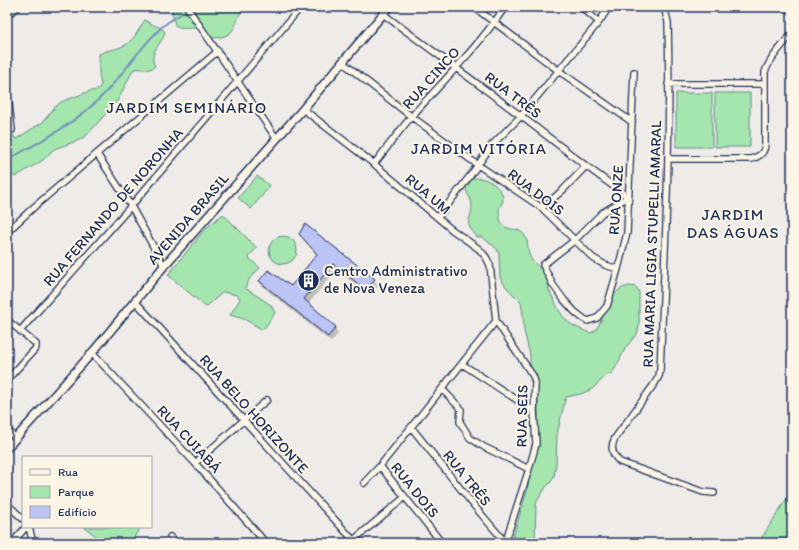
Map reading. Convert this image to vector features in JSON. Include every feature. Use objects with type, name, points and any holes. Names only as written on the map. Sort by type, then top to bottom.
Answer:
[{"type":"street","points":[[7,14],[18,7]]},
{"type":"street","points":[[187,7],[276,138]]},
{"type":"street","name":"RUA FERNANDO DE NORONHA","points":[[20,332],[131,206],[237,80],[301,7]]},
{"type":"street","name":"AVENIDA BRASIL","points":[[7,448],[92,353],[164,266],[303,109],[389,7]]},
{"type":"street","points":[[474,7],[559,71],[632,122]]},
{"type":"street","name":"RUA CINCO","points":[[374,164],[412,117],[457,68],[494,23],[505,7]]},
{"type":"street","points":[[581,7],[599,22]]},
{"type":"street","points":[[438,217],[492,145],[521,116],[599,22],[609,7]]},
{"type":"street","name":"RUA MARIA LIGIA STUPELLI AMARAL","points":[[664,7],[668,22],[668,159],[666,252],[659,376],[615,438],[612,449],[616,458],[620,462],[703,492],[714,493]]},
{"type":"street","name":"RUA TRÊS","points":[[383,14],[628,197]]},
{"type":"street","points":[[668,159],[751,159],[760,155],[765,148],[764,72],[774,56],[792,34]]},
{"type":"street","points":[[7,232],[34,207],[218,52]]},
{"type":"street","name":"RUA DOIS","points":[[342,62],[412,117],[542,208],[593,258],[605,265],[618,269]]},
{"type":"street","name":"RUA ONZE","points":[[575,240],[542,265],[553,285],[575,312],[584,319],[593,320],[597,318],[607,306],[627,233],[634,72]]},
{"type":"street","points":[[668,84],[764,84]]},
{"type":"street","points":[[7,88],[12,130]]},
{"type":"street","name":"RUA UM","points":[[303,109],[479,249],[486,257],[490,265],[496,322]]},
{"type":"street","points":[[98,154],[131,206],[164,266]]},
{"type":"street","points":[[542,208],[563,190],[586,166]]},
{"type":"street","points":[[575,240],[602,213],[628,197]]},
{"type":"street","name":"RUA BELO HORIZONTE","points":[[135,301],[353,542]]},
{"type":"street","points":[[7,320],[36,344],[35,350],[8,377]]},
{"type":"street","name":"RUA DOIS","points":[[442,543],[380,466],[496,322]]},
{"type":"street","name":"RUA SEIS","points":[[496,322],[533,376],[535,382],[534,411],[536,444],[505,543]]},
{"type":"street","name":"RUA CUIABÁ","points":[[92,353],[266,543]]},
{"type":"street","points":[[462,364],[534,411]]},
{"type":"street","points":[[442,389],[461,409],[460,422],[470,438],[484,447],[529,468]]},
{"type":"street","points":[[195,464],[267,400]]},
{"type":"street","name":"RUA TRÊS","points":[[411,427],[505,543]]},
{"type":"street","points":[[7,430],[16,438]]},
{"type":"street","points":[[364,483],[380,466]]},
{"type":"street","points":[[353,542],[405,496]]},
{"type":"street","points":[[7,504],[22,518]]},
{"type":"street","points":[[12,543],[26,528]]},
{"type":"street","points":[[27,528],[33,543]]},
{"type":"street","points":[[170,537],[176,543]]},
{"type":"green space","points":[[171,7],[247,7],[242,10],[233,30],[222,37],[212,38],[206,32],[195,27],[181,28],[175,25]]},
{"type":"green space","points":[[145,20],[161,28],[165,32],[154,52],[153,61],[155,66],[150,69],[133,70],[118,100],[86,136],[77,141],[54,149],[43,160],[15,177],[7,171],[7,117],[11,133],[16,139],[43,122],[53,109],[61,102],[90,91],[98,90],[101,85],[99,74],[99,54],[129,43]]},
{"type":"green space","points":[[676,93],[712,93],[712,147],[676,147]]},
{"type":"green space","points":[[715,93],[750,93],[750,147],[715,147]]},
{"type":"green space","points":[[257,176],[270,186],[251,209],[238,198]]},
{"type":"green space","points":[[471,178],[489,181],[500,190],[503,199],[499,208],[502,223],[505,227],[522,232],[525,236],[530,257],[546,276],[549,290],[558,309],[568,322],[577,328],[590,333],[595,331],[615,294],[628,286],[636,287],[639,292],[639,327],[637,334],[626,347],[612,373],[606,376],[592,389],[581,394],[566,397],[557,434],[554,476],[536,503],[535,543],[511,543],[527,491],[531,450],[538,418],[538,401],[524,331],[521,302],[507,288],[500,278],[499,254],[497,249],[482,237],[477,237],[470,227],[469,221],[472,205],[466,187]]},
{"type":"green space","points":[[223,214],[257,248],[248,257],[260,268],[250,278],[245,288],[271,305],[275,313],[263,330],[244,319],[230,315],[240,299],[237,295],[223,292],[206,307],[168,275],[205,229]]},
{"type":"green space","points":[[283,236],[293,240],[297,250],[293,260],[283,264],[273,260],[269,250],[273,240]]},
{"type":"green space","points":[[792,490],[792,543],[755,543],[761,539]]},
{"type":"green space","points":[[85,528],[140,528],[130,543],[105,543]]},
{"type":"building","name":"Centro Administrativo de Nova Veneza","points":[[305,224],[375,279],[366,290],[333,264],[304,299],[336,327],[328,337],[259,281],[268,270],[291,286],[317,254],[299,234]]},
{"type":"waterway","points":[[7,160],[46,138],[83,113],[105,93],[153,35],[181,14]]},
{"type":"place","name":"Centro Administrativo de Nova Veneza","points":[[308,280]]},
{"type":"district","name":"JARDIM SEMINÁRIO","points":[[187,107]]},
{"type":"district","name":"JARDIM VITÓRIA","points":[[479,148]]},
{"type":"district","name":"JARDIM DAS ÁGUAS","points":[[733,223]]}]
